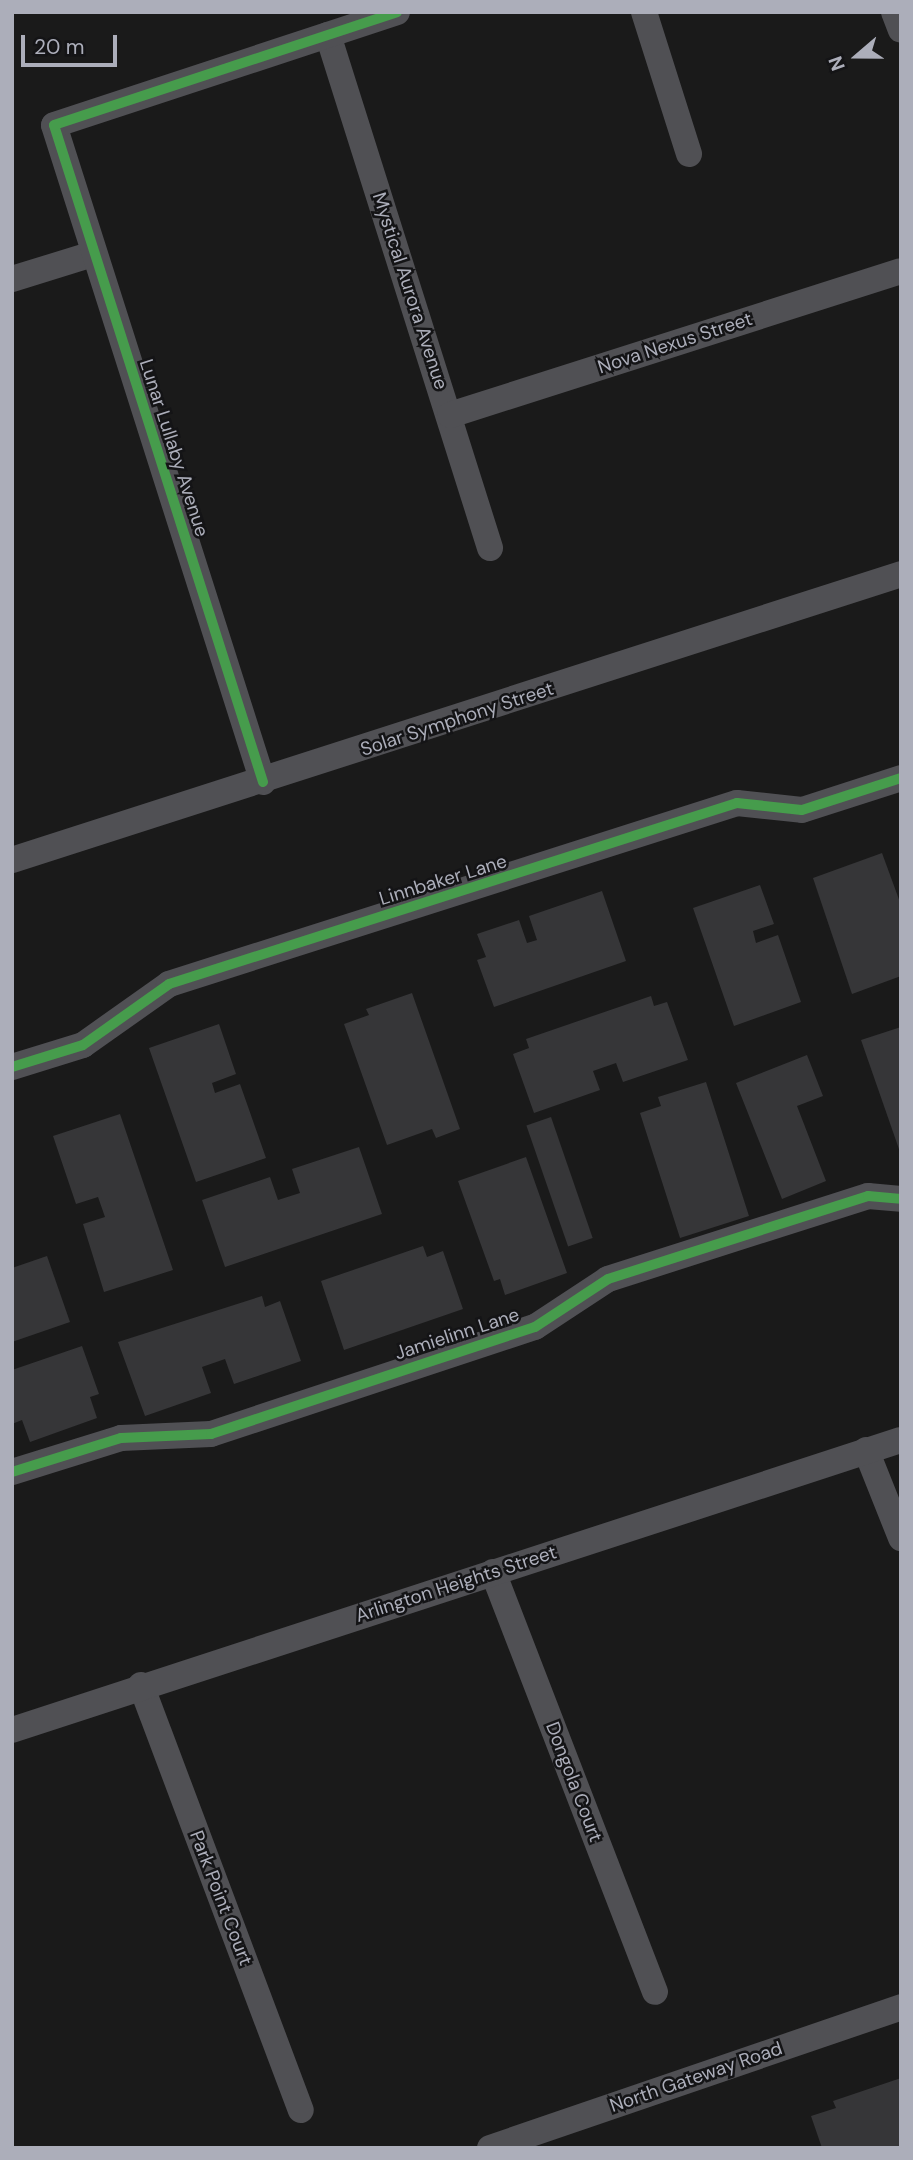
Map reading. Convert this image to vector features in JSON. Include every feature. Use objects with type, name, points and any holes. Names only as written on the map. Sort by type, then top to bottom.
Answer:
[{"type":"street","points":[[327,35],[397,12]]},
{"type":"street","points":[[644,12],[689,154]]},
{"type":"street","points":[[894,12],[901,30]]},
{"type":"street","name":"Lunar Lullaby Avenue","points":[[263,782],[54,125],[327,35]]},
{"type":"street","name":"Mystical Aurora Avenue","points":[[327,35],[491,548]]},
{"type":"street","points":[[12,278],[93,254]]},
{"type":"street","name":"Nova Nexus Street","points":[[450,415],[901,271]]},
{"type":"street","name":"Solar Symphony Street","points":[[12,860],[263,782],[901,573]]},
{"type":"street","name":"Linnbaker Lane","points":[[12,1067],[83,1045],[169,984],[737,803],[802,810],[901,778]]},
{"type":"street","name":"Jamielinn Lane","points":[[12,1472],[121,1438],[211,1434],[535,1327],[608,1279],[868,1196],[901,1199]]},
{"type":"street","name":"Arlington Heights Street","points":[[12,1730],[141,1685],[901,1440]]},
{"type":"street","points":[[866,1450],[901,1538]]},
{"type":"street","name":"Dongola Court","points":[[493,1572],[655,1992]]},
{"type":"street","name":"Park Point Court","points":[[141,1685],[301,2110]]},
{"type":"street","name":"North Gateway Road","points":[[490,2148],[901,2007]]},
{"type":"building","points":[[882,853],[901,905],[901,976],[852,994],[813,878]]},
{"type":"building","points":[[760,885],[774,924],[753,931],[756,943],[778,935],[801,1002],[734,1026],[693,908]]},
{"type":"building","points":[[602,891],[626,961],[494,1007],[477,960],[486,957],[477,934],[519,920],[527,943],[537,940],[529,916]]},
{"type":"building","points":[[412,993],[460,1129],[436,1138],[432,1129],[387,1145],[344,1024],[369,1015],[366,1009]]},
{"type":"building","points":[[651,996],[654,1006],[667,1002],[688,1060],[623,1082],[616,1063],[593,1071],[600,1090],[534,1113],[513,1054],[529,1048],[526,1039]]},
{"type":"building","points":[[219,1024],[236,1074],[212,1083],[215,1093],[240,1084],[266,1158],[196,1182],[149,1048]]},
{"type":"building","points":[[901,1027],[901,1152],[900,1152],[861,1040]]},
{"type":"building","points":[[807,1055],[823,1096],[797,1106],[826,1181],[782,1199],[736,1083]]},
{"type":"building","points":[[706,1082],[749,1216],[680,1238],[640,1113],[661,1106],[658,1097]]},
{"type":"building","points":[[120,1114],[173,1270],[104,1292],[83,1224],[105,1217],[98,1197],[76,1204],[53,1136]]},
{"type":"building","points":[[551,1117],[593,1238],[568,1246],[526,1125]]},
{"type":"building","points":[[359,1147],[382,1214],[225,1267],[202,1200],[270,1177],[278,1200],[300,1193],[292,1169]]},
{"type":"building","points":[[526,1157],[567,1273],[505,1295],[500,1279],[494,1281],[458,1181]]},
{"type":"building","points":[[423,1246],[427,1257],[443,1251],[463,1309],[344,1350],[321,1281]]},
{"type":"building","points":[[47,1256],[70,1322],[12,1342],[12,1268]]},
{"type":"building","points":[[262,1296],[265,1307],[280,1301],[301,1361],[234,1384],[225,1359],[202,1367],[211,1393],[145,1416],[118,1342]]},
{"type":"building","points":[[82,1346],[99,1394],[90,1397],[97,1418],[30,1442],[22,1420],[12,1424],[12,1370]]},
{"type":"building","points":[[901,2078],[901,2148],[822,2148],[811,2116],[836,2108],[833,2101]]},
{"type":"cycle path","points":[[263,782],[54,125],[397,12]]},
{"type":"cycle path","points":[[12,1067],[83,1045],[169,984],[737,803],[802,810],[901,778]]},
{"type":"cycle path","points":[[12,1472],[121,1438],[211,1434],[535,1327],[608,1279],[868,1196],[901,1199]]}]
